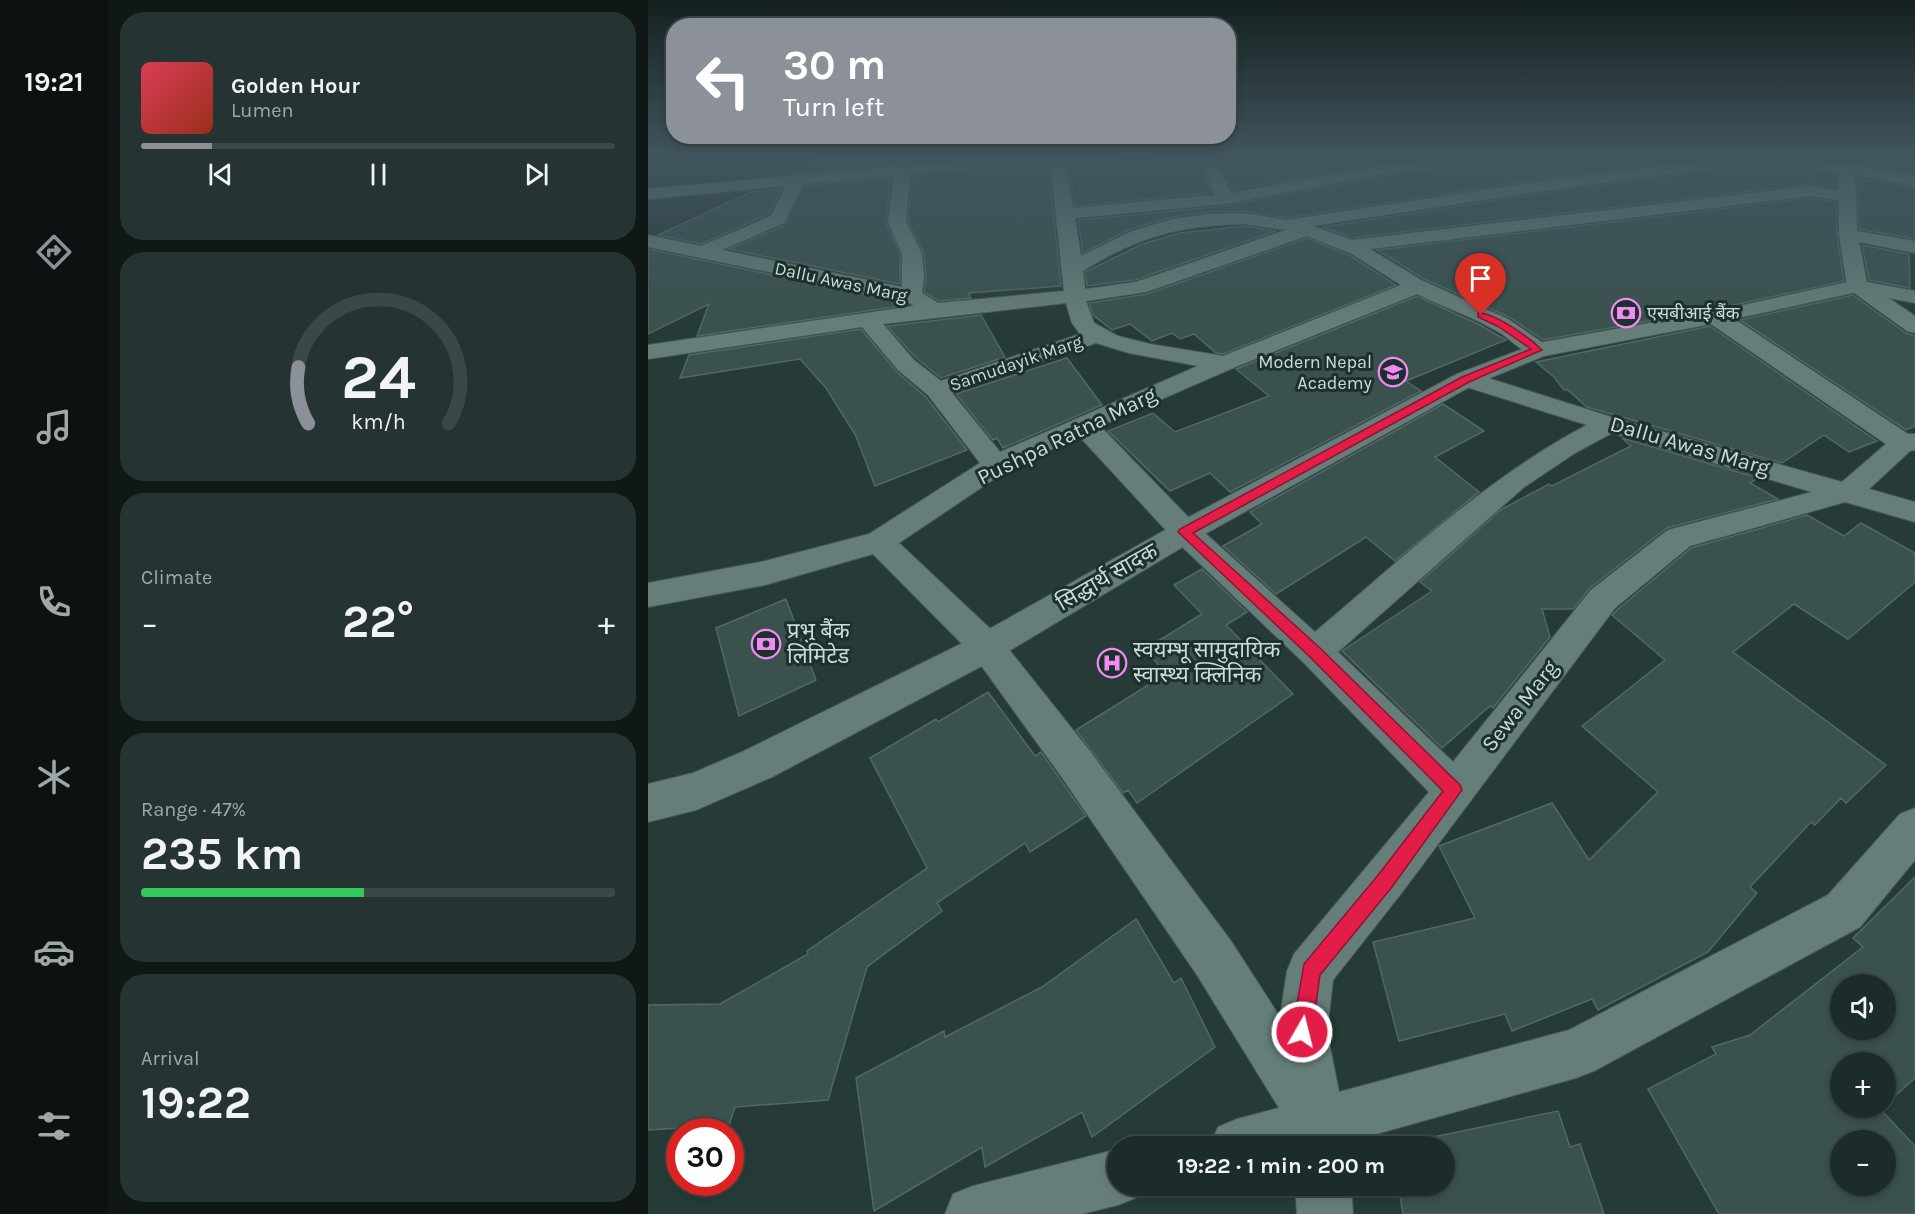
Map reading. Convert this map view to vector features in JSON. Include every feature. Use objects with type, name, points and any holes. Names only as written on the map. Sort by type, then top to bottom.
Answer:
[{"type":"street","points":[[703,252],[778,219],[782,211]]},
{"type":"street","points":[[898,211],[897,222],[912,254],[914,277],[911,295]]},
{"type":"street","points":[[1065,211],[1075,296]]},
{"type":"street","points":[[1065,214],[1101,211]]},
{"type":"street","points":[[1298,227],[1395,211]]},
{"type":"street","points":[[1350,246],[1647,211]]},
{"type":"street","points":[[1847,211],[1848,234],[1857,286],[1915,326]]},
{"type":"street","points":[[1073,269],[1099,250],[1180,223],[1212,218],[1241,218],[1298,227],[1350,246],[1418,286],[1502,325],[1538,350]]},
{"type":"street","name":"Dallu Awas Marg","points":[[648,241],[911,295],[934,310],[1139,288],[1298,227]]},
{"type":"street","points":[[1848,234],[1915,247]]},
{"type":"street","name":"Pushpa Ratna Marg","points":[[648,595],[765,573],[879,542],[996,465],[1083,424],[1225,363],[1418,286]]},
{"type":"street","name":"सिद्धार्थ सादक","points":[[648,803],[696,791],[758,764],[987,647],[1185,532],[1466,380],[1538,350],[1716,317],[1857,286],[1915,297]]},
{"type":"street","name":"Samudayik Marg","points":[[1075,296],[1080,318],[1096,336],[1114,343],[1225,363]]},
{"type":"street","points":[[648,352],[934,310]]},
{"type":"street","points":[[1716,317],[1807,380],[1909,443]]},
{"type":"street","name":"Samudayik Marg","points":[[867,320],[906,365],[937,390],[996,465]]},
{"type":"street","name":"Samudayik Marg","points":[[937,390],[1096,336]]},
{"type":"street","name":"Dallu Awas Marg","points":[[1466,380],[1609,424],[1915,512]]},
{"type":"street","points":[[1083,424],[1185,532],[1315,652],[1454,790]]},
{"type":"street","points":[[1315,652],[1513,482],[1566,447],[1609,424]]},
{"type":"street","name":"Sewa Marg","points":[[1320,1135],[1302,1032],[1311,971],[1385,880],[1603,599],[1679,538],[1849,492],[1909,443]]},
{"type":"street","points":[[879,542],[987,647],[1075,764],[1214,958],[1320,1135],[1420,1094],[1576,1053],[1844,911],[1915,828]]},
{"type":"street","points":[[972,1214],[1107,1180]]},
{"type":"street","points":[[1324,1196],[1326,1214]]},
{"type":"building","points":[[711,211],[771,211],[769,214],[701,244],[658,235]]},
{"type":"building","points":[[792,211],[887,211],[886,222],[900,254],[900,284],[729,249],[785,225]]},
{"type":"building","points":[[909,211],[1053,211],[1061,286],[968,293],[971,298],[939,301],[924,292],[926,277],[924,254],[908,222]]},
{"type":"building","points":[[1176,211],[1335,211],[1287,218],[1244,211],[1208,212],[1173,217],[1131,229],[1083,253],[1078,220]]},
{"type":"building","points":[[1428,211],[1585,211],[1352,238],[1322,227]]},
{"type":"building","points":[[1706,211],[1837,211],[1837,235],[1844,281],[1716,309],[1543,340],[1509,317],[1424,279],[1377,250]]},
{"type":"building","points":[[1858,211],[1915,211],[1915,239],[1859,229]]},
{"type":"building","points":[[1244,226],[1276,231],[1135,280],[1087,286],[1085,272],[1142,244],[1180,233]]},
{"type":"building","points":[[1307,238],[1351,256],[1396,285],[1223,354],[1216,353],[1194,334],[1180,339],[1172,333],[1152,341],[1130,324],[1112,330],[1093,315],[1089,303],[1147,294]]},
{"type":"building","points":[[1862,245],[1909,254],[1910,288],[1869,280]]},
{"type":"building","points":[[648,249],[903,302],[907,305],[697,336],[709,304],[648,334]]},
{"type":"building","points":[[1853,295],[1906,333],[1915,336],[1915,426],[1906,430],[1740,320]]},
{"type":"building","points":[[1417,296],[1480,325],[1506,340],[1406,381],[1421,391],[1230,492],[1210,473],[1170,491],[1108,431],[1153,413],[1175,432],[1269,396],[1236,369]]},
{"type":"building","points":[[981,315],[1005,357],[941,378],[916,358],[887,326]]},
{"type":"building","points":[[1710,326],[1877,441],[1849,452],[1824,435],[1782,463],[1587,407],[1568,390],[1564,390],[1554,377],[1536,362]]},
{"type":"building","points":[[861,329],[896,371],[926,397],[967,450],[875,486],[856,436],[826,388],[800,359],[680,378],[689,355]]},
{"type":"building","points":[[1067,358],[1102,405],[1003,448],[997,438],[993,440],[956,394]]},
{"type":"building","points":[[1443,404],[1484,431],[1435,457],[1479,492],[1395,561],[1366,537],[1276,594],[1223,546],[1262,524],[1250,512]]},
{"type":"building","points":[[1622,438],[1758,478],[1750,483],[1778,499],[1667,528],[1590,588],[1573,609],[1542,609],[1550,637],[1493,708],[1490,706],[1442,748],[1342,651],[1432,591],[1420,582],[1502,509],[1549,484],[1552,486],[1631,446]]},
{"type":"building","points":[[1807,515],[1844,536],[1861,523],[1915,553],[1915,582],[1848,639],[1794,604],[1733,652],[1886,765],[1846,803],[1841,798],[1815,825],[1811,822],[1750,887],[1757,893],[1708,952],[1598,1010],[1592,999],[1512,1031],[1505,1014],[1399,1041],[1373,942],[1475,918],[1439,846],[1552,803],[1589,860],[1658,792],[1582,726],[1665,660],[1612,615],[1691,548]]},
{"type":"building","points":[[1202,569],[1247,612],[1226,625],[1293,694],[1137,803],[1128,790],[1123,793],[1076,730],[1166,674],[1145,649],[1202,614],[1174,585]]},
{"type":"building","points":[[786,599],[816,680],[739,716],[716,628]]},
{"type":"building","points":[[988,692],[1035,756],[1041,752],[1086,816],[1030,852],[1025,843],[937,903],[942,911],[867,967],[828,1100],[735,1107],[731,1118],[666,1118],[666,1129],[648,1130],[648,1005],[720,1004],[808,954],[807,951],[927,868],[870,758],[936,719],[938,722]]},
{"type":"building","points":[[1915,877],[1915,1078],[1896,1095],[1896,1052],[1830,1052],[1830,1118],[1889,1118],[1915,1146],[1915,1214],[1719,1214],[1648,1089],[1716,1054],[1712,1047],[1750,1035],[1863,947],[1853,938]]},
{"type":"building","points":[[1136,919],[1174,983],[1181,978],[1215,1047],[1092,1137],[1082,1112],[985,1167],[982,1147],[874,1211],[856,1078],[944,1031],[945,1037],[1042,987]]},
{"type":"building","points":[[1558,1111],[1570,1147],[1580,1144],[1604,1214],[1403,1214],[1400,1196],[1455,1196],[1455,1136],[1438,1136]]},
{"type":"place","name":"एसबीआई बैंक","points":[[1626,313]]},
{"type":"place","name":"Modern Nepal Academy","points":[[1393,372]]},
{"type":"place","name":"प्रभु बैंक लिमिटेड","points":[[766,644]]},
{"type":"place","name":"स्वयम्भू सामुदायिक स्वास्थ्य क्लिनिक","points":[[1112,663]]},
{"type":"route","points":[[1302,1032],[1311,971],[1454,790],[1315,652],[1185,532],[1466,380],[1506,361],[1538,350],[1502,325],[1481,315]]}]
